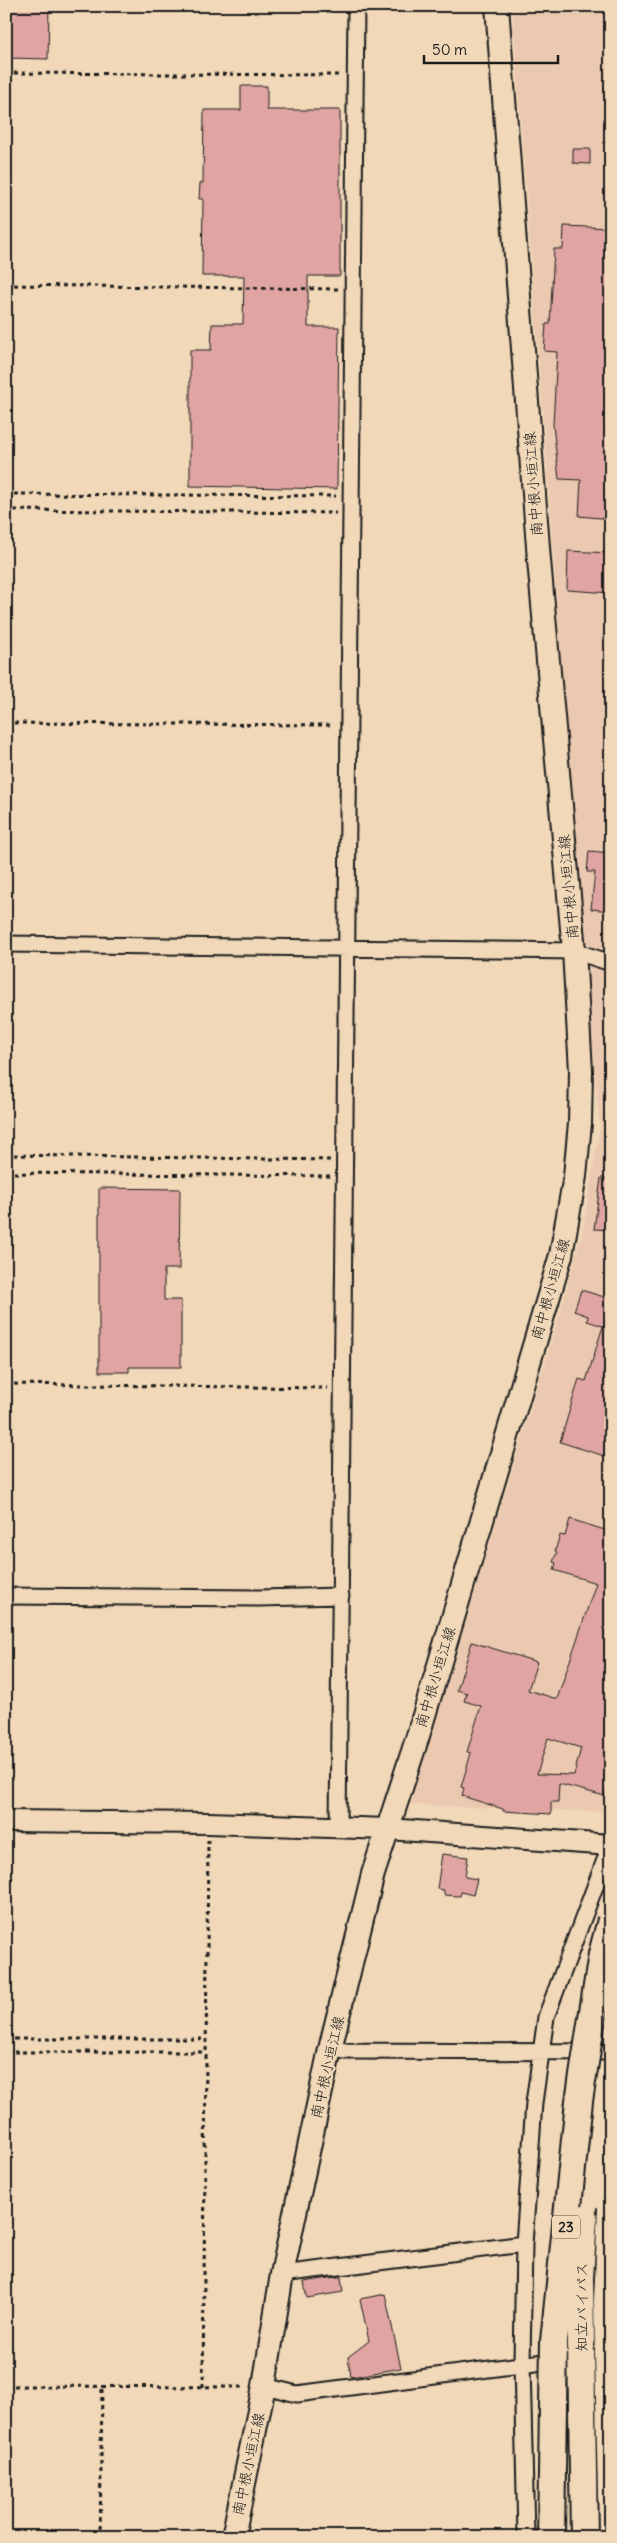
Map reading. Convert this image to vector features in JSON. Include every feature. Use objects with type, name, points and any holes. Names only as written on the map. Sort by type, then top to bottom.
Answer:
[{"type":"highway","name":"23","points":[[551,2537],[554,2341],[579,2101],[602,1954],[611,1920]]},
{"type":"highway","name":"知立バイパス","points":[[584,2537],[580,2278],[589,2146],[611,1990]]},
{"type":"highway","points":[[611,2208],[607,2302],[611,2496]]},
{"type":"main road","name":"南中根小垣江線","points":[[233,2537],[264,2386],[282,2274],[330,2049],[373,1874],[561,1255],[570,1213],[580,1123],[581,1071],[574,952],[539,560],[496,6]]},
{"type":"street","points":[[338,1827],[356,6]]},
{"type":"street","points":[[6,944],[347,947],[574,952],[611,963]]},
{"type":"street","points":[[6,1596],[259,1598],[341,1596]]},
{"type":"street","points":[[6,1821],[208,1823],[338,1827],[611,1845],[546,2017],[529,2149],[524,2244],[522,2363],[526,2537]]},
{"type":"street","points":[[330,2049],[346,2051],[611,2052]]},
{"type":"street","points":[[282,2274],[524,2244]]},
{"type":"street","points":[[264,2386],[297,2394],[522,2363],[611,2353]]},
{"type":"path","points":[[6,73],[355,75]]},
{"type":"path","points":[[6,285],[353,289]]},
{"type":"path","points":[[6,494],[351,496]]},
{"type":"path","points":[[6,510],[351,513]]},
{"type":"path","points":[[6,723],[349,725]]},
{"type":"path","points":[[6,1155],[344,1160]]},
{"type":"path","points":[[6,1173],[344,1176]]},
{"type":"path","points":[[6,1384],[342,1388]]},
{"type":"path","points":[[203,2387],[208,1823]]},
{"type":"path","points":[[6,2039],[205,2039]]},
{"type":"path","points":[[6,2052],[205,2052]]},
{"type":"path","points":[[6,2386],[264,2386]]},
{"type":"path","points":[[100,2537],[102,2387]]},
{"type":"shaded area","points":[[512,6],[611,6],[611,1812],[410,1805],[558,1320],[583,1229],[600,1126],[582,934]]},
{"type":"building","points":[[6,6],[49,6],[48,59],[6,58]]},
{"type":"building","points":[[241,86],[267,86],[267,110],[340,110],[340,276],[308,276],[308,327],[339,327],[337,489],[190,486],[190,350],[211,350],[212,324],[243,324],[244,276],[202,276],[203,199],[199,199],[200,183],[203,183],[204,110],[241,110]]},
{"type":"building","points":[[573,149],[590,149],[590,164],[573,163]]},
{"type":"building","points":[[564,226],[611,228],[611,519],[579,516],[581,480],[559,479],[553,425],[557,352],[544,351],[546,324],[550,324],[554,249],[563,249]]},
{"type":"building","points":[[568,551],[611,553],[611,593],[567,590]]},
{"type":"building","points":[[589,851],[611,853],[611,911],[591,909],[595,872],[587,872]]},
{"type":"building","points":[[601,1178],[611,1178],[611,1230],[594,1229]]},
{"type":"building","points":[[99,1188],[180,1189],[179,1269],[164,1269],[164,1300],[181,1300],[181,1367],[129,1367],[129,1372],[99,1372]]},
{"type":"building","points":[[581,1290],[611,1299],[611,1458],[560,1442],[579,1379],[586,1381],[603,1326],[587,1321],[588,1316],[574,1311]]},
{"type":"building","points":[[570,1519],[611,1532],[611,1774],[605,1796],[559,1784],[558,1802],[551,1802],[551,1814],[503,1811],[503,1809],[462,1796],[464,1788],[461,1787],[471,1753],[467,1752],[481,1706],[464,1701],[467,1693],[457,1690],[472,1642],[537,1662],[528,1690],[557,1699],[596,1583],[554,1570],[556,1563],[553,1562],[560,1535],[565,1536]],"holes":[[[548,1738],[581,1748],[574,1775],[537,1774]]]},
{"type":"building","points":[[442,1854],[468,1857],[465,1877],[477,1879],[473,1895],[461,1892],[460,1896],[444,1895],[444,1890],[437,1889]]},
{"type":"building","points":[[341,2277],[343,2292],[307,2298],[304,2282]]},
{"type":"building","points":[[385,2294],[401,2368],[351,2377],[348,2357],[369,2341],[360,2299]]}]
